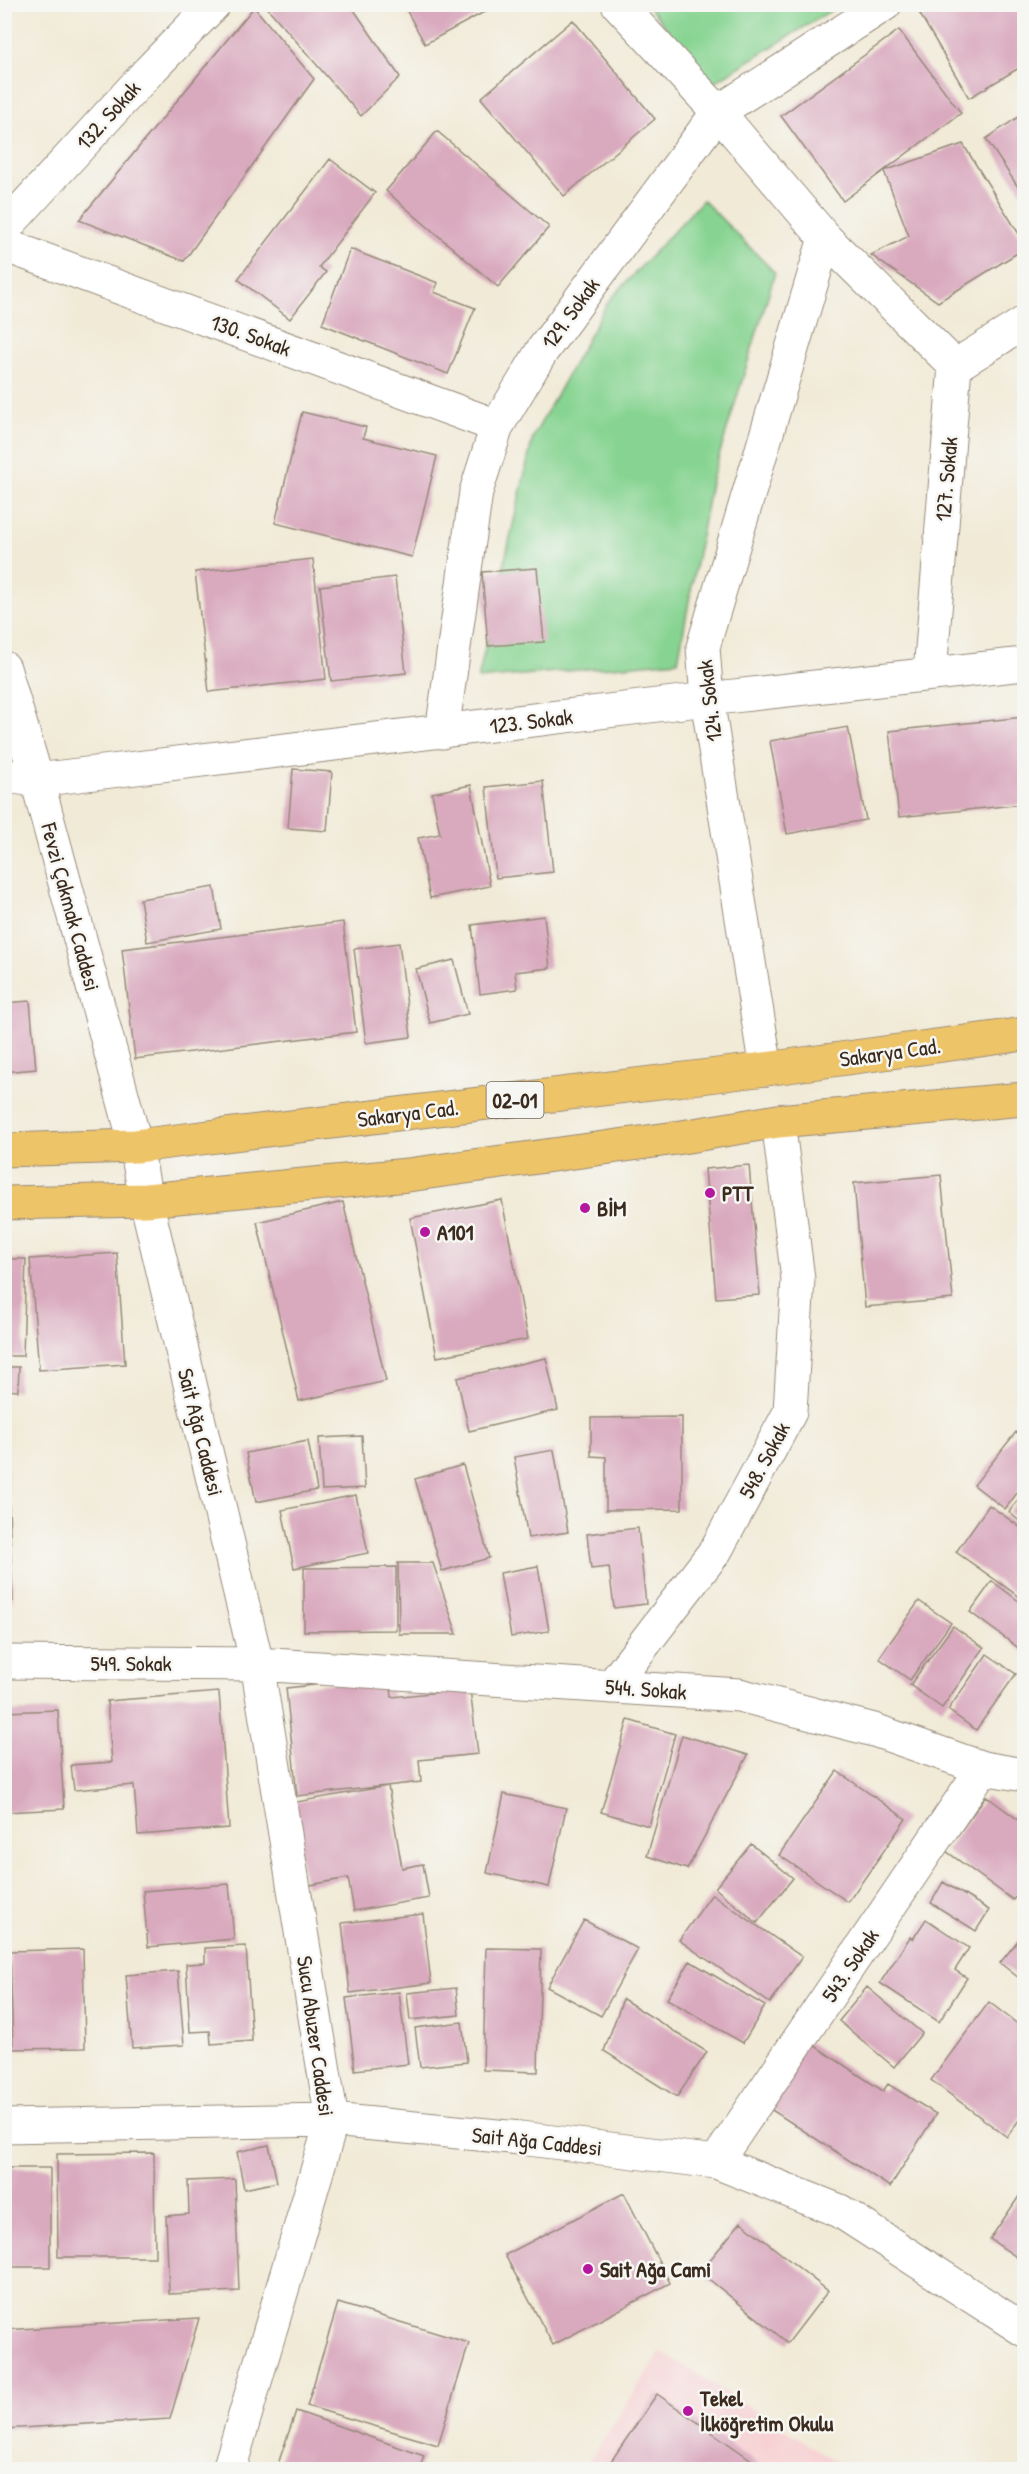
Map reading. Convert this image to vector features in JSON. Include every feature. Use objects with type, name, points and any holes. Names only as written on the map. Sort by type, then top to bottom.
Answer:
[{"type":"main road","name":"Sakarya Cad.","points":[[4,1150],[136,1146],[766,1070],[1024,1034]]},
{"type":"main road","points":[[4,1203],[146,1200],[408,1175],[676,1138],[778,1121],[1024,1100]]},
{"type":"street","name":"132. Sokak","points":[[4,229],[149,71],[214,4]]},
{"type":"street","points":[[618,4],[718,112],[825,238],[955,366],[1024,323]]},
{"type":"street","name":"129. Sokak","points":[[442,732],[476,492],[496,426],[542,351],[718,112],[885,4]]},
{"type":"street","name":"124. Sokak","points":[[766,1070],[707,699],[703,647],[825,238]]},
{"type":"street","name":"130. Sokak","points":[[4,245],[496,426]]},
{"type":"street","name":"127. Sokak","points":[[930,673],[955,366]]},
{"type":"street","name":"123. Sokak","points":[[4,776],[37,780],[707,699],[1024,664]]},
{"type":"street","name":"Fevzi Çakmak Caddesi","points":[[4,668],[37,780],[136,1146],[146,1200]]},
{"type":"street","name":"548. Sokak","points":[[611,1687],[716,1550],[790,1412],[798,1279],[778,1121]]},
{"type":"street","name":"Sait Ağa Caddesi","points":[[146,1200],[257,1664]]},
{"type":"street","name":"549. Sokak","points":[[4,1662],[257,1664]]},
{"type":"street","name":"544. Sokak","points":[[257,1664],[739,1695],[874,1730],[982,1768],[1024,1773]]},
{"type":"street","name":"Sucu Abuzer Caddesi","points":[[229,2469],[332,2120],[257,1664]]},
{"type":"street","name":"543. Sokak","points":[[717,2163],[982,1768]]},
{"type":"street","name":"Sait Ağa Caddesi","points":[[4,2126],[332,2120],[520,2138],[717,2163],[840,2211],[1024,2330]]},
{"type":"shaded area","name":"Tekel İlköğretim Okulu","points":[[661,2352],[848,2469],[583,2470]]},
{"type":"green space","points":[[647,5],[840,5],[713,83]]},
{"type":"green space","points":[[703,200],[775,273],[711,482],[678,661],[478,679],[533,437],[608,302]]},
{"type":"building","points":[[264,4],[350,4],[400,77],[361,116]]},
{"type":"building","points":[[403,4],[499,4],[425,44]]},
{"type":"building","points":[[914,4],[1024,4],[1024,65],[969,98]]},
{"type":"building","points":[[254,7],[314,79],[184,261],[79,220]]},
{"type":"building","points":[[573,20],[655,119],[564,196],[481,98]]},
{"type":"building","points":[[899,30],[961,113],[843,201],[781,116]]},
{"type":"building","points":[[1024,113],[1024,196],[986,139]]},
{"type":"building","points":[[437,131],[549,227],[498,287],[386,191]]},
{"type":"building","points":[[963,144],[1024,242],[1024,249],[938,302],[871,255],[909,236],[884,171]]},
{"type":"building","points":[[330,159],[375,193],[319,267],[326,272],[290,319],[238,279]]},
{"type":"building","points":[[350,249],[438,283],[434,292],[475,308],[448,374],[322,324]]},
{"type":"building","points":[[302,412],[366,427],[363,438],[437,456],[412,557],[275,523]]},
{"type":"building","points":[[313,559],[326,679],[209,692],[195,572]]},
{"type":"building","points":[[537,568],[544,642],[488,646],[482,572]]},
{"type":"building","points":[[395,577],[406,673],[331,681],[320,586]]},
{"type":"building","points":[[1024,717],[1024,804],[899,817],[889,731]]},
{"type":"building","points":[[848,727],[866,820],[787,834],[770,741]]},
{"type":"building","points":[[293,769],[332,772],[327,831],[288,828]]},
{"type":"building","points":[[543,781],[553,872],[496,878],[486,787]]},
{"type":"building","points":[[471,785],[490,886],[430,898],[418,838],[440,834],[432,793]]},
{"type":"building","points":[[214,887],[221,929],[147,942],[140,899]]},
{"type":"building","points":[[544,916],[550,968],[515,972],[517,989],[480,994],[472,925]]},
{"type":"building","points":[[343,922],[356,1032],[135,1059],[122,949]]},
{"type":"building","points":[[399,943],[411,1037],[366,1043],[354,949]]},
{"type":"building","points":[[454,960],[468,1014],[430,1023],[416,969]]},
{"type":"building","points":[[30,1001],[36,1069],[4,1072],[4,1003]]},
{"type":"building","points":[[749,1165],[760,1295],[716,1298],[705,1169]]},
{"type":"building","points":[[941,1175],[953,1299],[865,1307],[854,1183]]},
{"type":"building","points":[[502,1200],[528,1339],[437,1357],[410,1218]]},
{"type":"building","points":[[343,1202],[386,1381],[299,1401],[257,1222]]},
{"type":"building","points":[[117,1253],[125,1364],[39,1370],[30,1259]]},
{"type":"building","points":[[4,1259],[26,1259],[23,1356],[4,1356]]},
{"type":"building","points":[[546,1358],[558,1410],[469,1431],[457,1378]]},
{"type":"building","points":[[4,1367],[19,1367],[18,1391],[4,1390]]},
{"type":"building","points":[[682,1417],[682,1509],[606,1510],[606,1457],[591,1456],[591,1418]]},
{"type":"building","points":[[1016,1432],[1024,1439],[1024,1484],[1005,1509],[974,1485]]},
{"type":"building","points":[[362,1436],[365,1488],[322,1490],[319,1438]]},
{"type":"building","points":[[308,1441],[317,1490],[256,1502],[246,1453]]},
{"type":"building","points":[[554,1450],[568,1532],[528,1538],[514,1457]]},
{"type":"building","points":[[4,1464],[7,1464],[13,1601],[4,1602]]},
{"type":"building","points":[[463,1465],[489,1558],[442,1571],[415,1479]]},
{"type":"building","points":[[1024,1493],[1024,1525],[1009,1512]]},
{"type":"building","points":[[356,1495],[368,1553],[294,1568],[282,1510]]},
{"type":"building","points":[[989,1505],[1024,1530],[1024,1600],[956,1552]]},
{"type":"building","points":[[638,1528],[646,1604],[614,1608],[609,1567],[591,1569],[587,1534]]},
{"type":"building","points":[[398,1563],[433,1563],[457,1634],[399,1634]]},
{"type":"building","points":[[538,1566],[549,1631],[511,1637],[500,1573]]},
{"type":"building","points":[[396,1567],[396,1630],[304,1631],[304,1568]]},
{"type":"building","points":[[992,1581],[1024,1605],[1024,1652],[970,1612]]},
{"type":"building","points":[[919,1601],[951,1623],[910,1680],[879,1658]]},
{"type":"building","points":[[953,1626],[984,1648],[942,1708],[910,1685]]},
{"type":"building","points":[[987,1654],[1016,1674],[976,1730],[948,1710]]},
{"type":"building","points":[[390,1677],[392,1697],[470,1689],[478,1754],[419,1760],[421,1782],[297,1796],[286,1688]]},
{"type":"building","points":[[219,1692],[229,1828],[138,1835],[134,1785],[74,1790],[71,1765],[112,1762],[107,1701]]},
{"type":"building","points":[[58,1710],[64,1809],[4,1812],[4,1712]]},
{"type":"building","points":[[628,1720],[675,1734],[649,1826],[601,1812]]},
{"type":"building","points":[[682,1735],[748,1755],[687,1869],[647,1856]]},
{"type":"building","points":[[837,1771],[906,1819],[848,1902],[779,1855]]},
{"type":"building","points":[[388,1786],[402,1868],[423,1864],[429,1898],[354,1911],[348,1878],[305,1886],[291,1803]]},
{"type":"building","points":[[504,1794],[566,1808],[549,1887],[487,1873]]},
{"type":"building","points":[[986,1796],[1024,1824],[1024,1885],[1013,1900],[946,1851]]},
{"type":"building","points":[[751,1844],[793,1878],[757,1923],[715,1888]]},
{"type":"building","points":[[943,1882],[989,1910],[976,1931],[931,1903]]},
{"type":"building","points":[[229,1884],[234,1939],[148,1947],[143,1891]]},
{"type":"building","points":[[712,1894],[802,1957],[770,2003],[679,1940]]},
{"type":"building","points":[[423,1914],[431,1983],[350,1993],[342,1923]]},
{"type":"building","points":[[926,1919],[969,1948],[955,1970],[967,1978],[939,2022],[880,1983],[910,1937],[913,1939]]},
{"type":"building","points":[[584,1920],[638,1949],[601,2016],[547,1987]]},
{"type":"building","points":[[1024,1933],[1024,1982],[1000,1963]]},
{"type":"building","points":[[246,1946],[252,2041],[211,2044],[210,2031],[190,2032],[186,1964],[205,1963],[205,1948]]},
{"type":"building","points":[[486,1948],[541,1949],[538,2072],[483,2070]]},
{"type":"building","points":[[83,1949],[85,2048],[13,2049],[10,1951]]},
{"type":"building","points":[[690,1961],[765,2006],[743,2043],[667,1999]]},
{"type":"building","points":[[178,1971],[184,2045],[132,2048],[126,1975]]},
{"type":"building","points":[[867,1987],[922,2033],[894,2067],[839,2021]]},
{"type":"building","points":[[456,1988],[459,2015],[410,2020],[407,1993]]},
{"type":"building","points":[[399,1992],[408,2064],[355,2070],[346,1998]]},
{"type":"building","points":[[4,1998],[10,1999],[6,2043],[4,2043]]},
{"type":"building","points":[[623,1999],[707,2052],[677,2097],[604,2051]]},
{"type":"building","points":[[989,2002],[1024,2029],[1024,2113],[1007,2137],[931,2080]]},
{"type":"building","points":[[462,2022],[467,2062],[420,2067],[415,2028]]},
{"type":"building","points":[[803,2038],[883,2091],[888,2084],[936,2114],[890,2187],[761,2103]]},
{"type":"building","points":[[269,2145],[277,2182],[244,2189],[237,2152]]},
{"type":"building","points":[[154,2153],[155,2257],[58,2257],[57,2154]]},
{"type":"building","points":[[4,2168],[50,2168],[50,2267],[4,2267]]},
{"type":"building","points":[[235,2179],[239,2291],[169,2294],[166,2216],[189,2214],[188,2181]]},
{"type":"building","points":[[1024,2189],[1024,2262],[990,2239]]},
{"type":"building","name":"Sait Ağa Cami","points":[[624,2193],[670,2283],[553,2345],[505,2255]]},
{"type":"building","points":[[741,2222],[828,2291],[788,2343],[700,2272]]},
{"type":"building","points":[[338,2303],[469,2343],[438,2445],[307,2406]]},
{"type":"building","points":[[199,2318],[170,2419],[4,2429],[4,2330]]},
{"type":"building","points":[[657,2394],[766,2470],[605,2470]]},
{"type":"building","points":[[296,2411],[424,2456],[419,2470],[276,2470]]},
{"type":"place","name":"PTT","points":[[710,1193]]},
{"type":"place","name":"BİM","points":[[585,1208]]},
{"type":"place","name":"A101","points":[[425,1232]]},
{"type":"place","name":"Sait Ağa Cami","points":[[588,2269]]},
{"type":"place","name":"Tekel İlköğretim Okulu","points":[[688,2411]]}]
